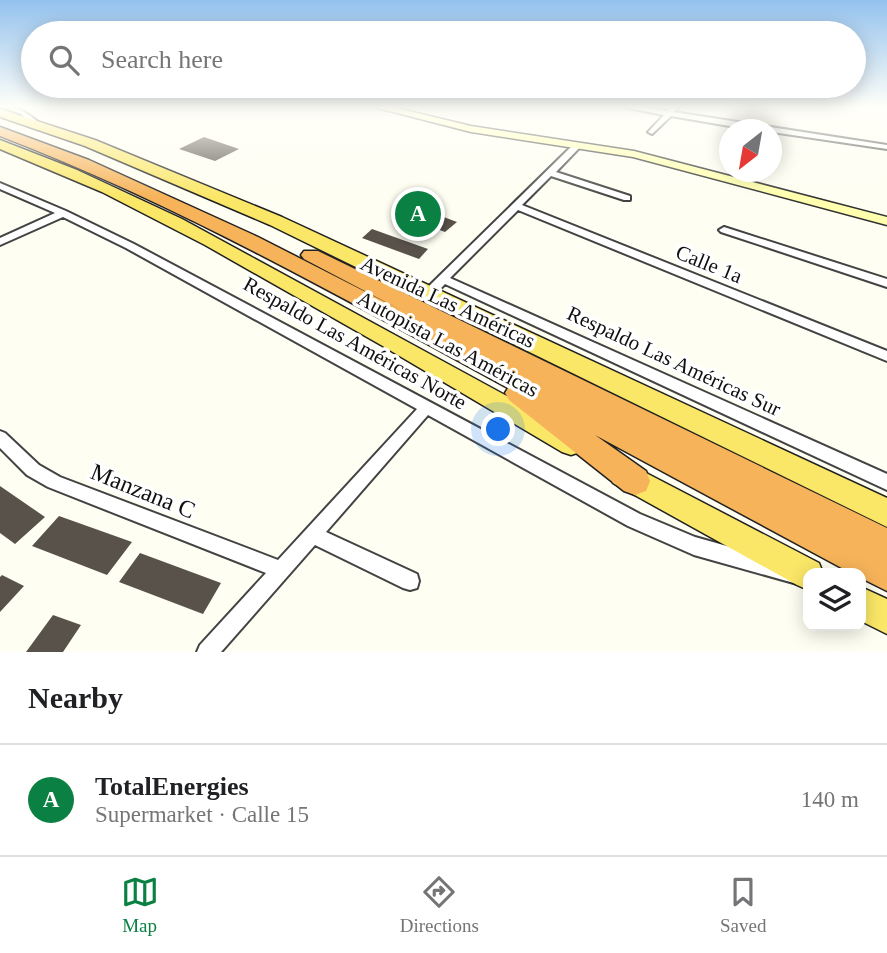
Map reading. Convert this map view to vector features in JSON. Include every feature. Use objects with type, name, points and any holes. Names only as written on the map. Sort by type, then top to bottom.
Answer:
[{"type":"highway","name":"Autopista Las Américas","points":[[14,136],[74,159],[178,205],[887,575]]},
{"type":"highway","name":"Autopista Las Américas","points":[[42,136],[93,155],[235,217],[887,545]]},
{"type":"highway","points":[[459,350],[635,481]]},
{"type":"main road","name":"Avenida Las Américas","points":[[71,136],[436,286],[887,513]]},
{"type":"main road","points":[[517,136],[634,154],[887,221]]},
{"type":"main road","points":[[0,144],[44,160],[181,225],[400,345],[635,481],[803,573]]},
{"type":"main road","points":[[866,606],[887,617]]},
{"type":"street","points":[[815,136],[887,147]]},
{"type":"street","points":[[436,286],[577,146]]},
{"type":"street","points":[[550,173],[627,198]]},
{"type":"street","name":"Respaldo Las Américas Norte","points":[[0,186],[63,213],[428,406],[634,520],[694,546],[803,575]]},
{"type":"street","name":"Calle 1a","points":[[518,207],[887,356]]},
{"type":"street","points":[[0,242],[63,213]]},
{"type":"street","points":[[724,230],[887,283]]},
{"type":"street","name":"Respaldo Las Américas Sur","points":[[436,286],[887,482]]},
{"type":"street","points":[[207,652],[428,406]]},
{"type":"street","name":"Manzana C","points":[[0,438],[33,470],[54,482],[281,570]]},
{"type":"street","points":[[313,535],[410,581]]},
{"type":"building","points":[[204,137],[239,149],[215,161],[179,149]]},
{"type":"building","points":[[415,206],[457,222],[445,232],[403,216]]},
{"type":"building","points":[[372,229],[428,249],[419,259],[362,238]]},
{"type":"building","points":[[0,486],[45,517],[15,544],[0,533]]},
{"type":"building","points":[[59,516],[132,542],[107,575],[32,546]]},
{"type":"building","points":[[140,553],[221,583],[203,614],[119,582]]},
{"type":"building","points":[[2,575],[24,586],[0,612],[0,577]]},
{"type":"building","points":[[53,615],[81,625],[63,652],[26,652]]},
{"type":"place","name":"TotalEnergies","points":[[418,214]]}]
